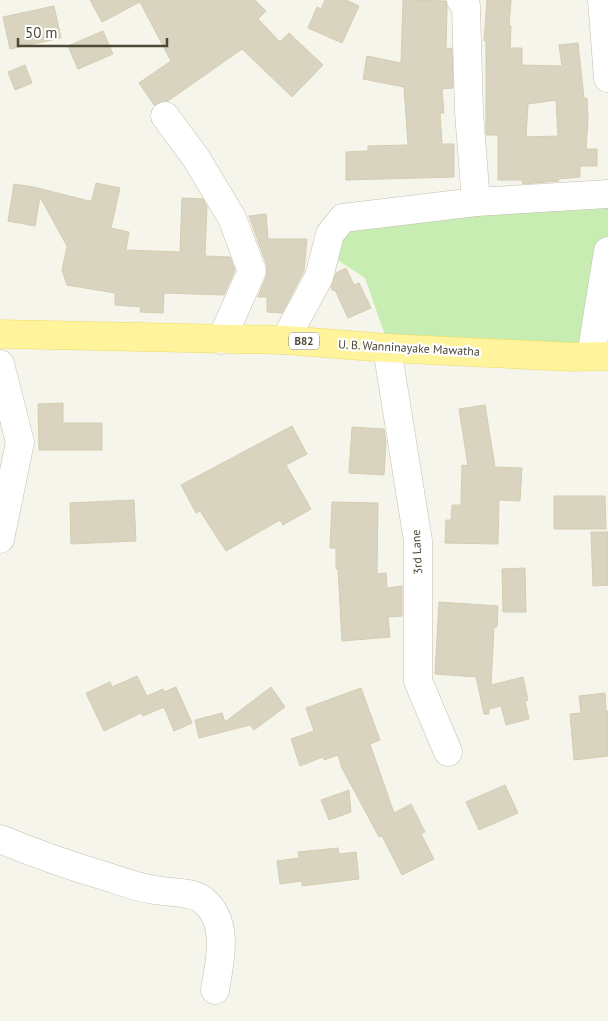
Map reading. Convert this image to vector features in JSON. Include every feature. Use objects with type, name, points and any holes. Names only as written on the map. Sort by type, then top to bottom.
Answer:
[{"type":"main road","name":"U. B. Wanninayake Mawatha","points":[[0,334],[285,340],[386,348],[599,356]]},
{"type":"street","points":[[461,0],[466,6],[469,112],[476,202]]},
{"type":"street","points":[[602,0],[608,78]]},
{"type":"street","points":[[165,116],[196,158],[232,218],[252,271],[221,340]]},
{"type":"street","points":[[285,340],[319,277],[330,234],[342,218],[476,202],[608,194]]},
{"type":"street","points":[[599,356],[608,251]]},
{"type":"street","name":"3rd Lane","points":[[386,348],[418,541],[418,681],[448,752]]},
{"type":"street","points":[[0,364],[20,442],[0,539]]},
{"type":"street","points":[[0,839],[133,886],[193,895],[202,900],[213,913],[220,932],[220,954],[214,990]]},
{"type":"green space","points":[[608,208],[608,349],[387,341],[365,278],[339,261],[335,243],[353,222]]},
{"type":"building","points":[[90,0],[255,0],[266,11],[258,19],[280,42],[289,33],[323,65],[292,97],[242,49],[168,101],[154,105],[139,83],[171,61],[140,2],[102,22]]},
{"type":"building","points":[[325,0],[346,0],[359,6],[342,43],[308,28],[317,7],[321,9]]},
{"type":"building","points":[[403,0],[446,1],[446,49],[452,48],[453,88],[442,89],[444,113],[440,113],[442,144],[454,144],[454,177],[346,180],[346,152],[368,151],[368,146],[408,145],[404,87],[363,79],[367,56],[401,63]]},
{"type":"building","points":[[487,0],[511,0],[510,48],[522,48],[522,65],[562,66],[559,45],[578,43],[584,98],[587,98],[586,149],[597,149],[597,166],[580,166],[580,177],[558,179],[559,181],[523,184],[522,180],[498,180],[498,135],[486,135],[486,41],[484,41]],"holes":[[[556,100],[558,136],[526,137],[528,104]]]},
{"type":"building","points":[[54,6],[61,38],[10,49],[3,17]]},
{"type":"building","points":[[103,31],[113,54],[78,69],[68,46]]},
{"type":"building","points":[[25,65],[32,83],[15,90],[8,72]]},
{"type":"building","points":[[96,183],[120,188],[111,228],[129,232],[126,250],[180,252],[182,198],[203,199],[207,207],[205,256],[230,257],[235,270],[224,295],[164,293],[163,313],[140,312],[141,307],[115,305],[115,293],[67,285],[62,270],[67,246],[40,197],[35,226],[8,221],[14,184],[89,201],[92,200]]},
{"type":"building","points":[[266,214],[268,239],[307,239],[304,271],[282,313],[267,312],[267,297],[258,297],[266,277],[267,266],[249,216]]},
{"type":"building","points":[[346,268],[354,285],[359,283],[371,308],[348,318],[335,290],[333,291],[331,287],[336,273]]},
{"type":"building","points":[[63,403],[63,423],[102,423],[102,450],[39,450],[38,404]]},
{"type":"building","points":[[485,405],[495,467],[522,468],[520,501],[499,500],[498,544],[445,543],[446,520],[451,520],[452,505],[461,505],[462,465],[468,466],[459,409]]},
{"type":"building","points":[[292,426],[307,454],[286,465],[311,509],[283,525],[280,520],[226,551],[200,511],[196,513],[181,485]]},
{"type":"building","points":[[352,427],[384,429],[386,442],[384,475],[349,473]]},
{"type":"building","points":[[554,496],[605,496],[606,529],[554,529]]},
{"type":"building","points":[[134,500],[136,541],[71,544],[70,503]]},
{"type":"building","points":[[332,502],[378,503],[377,574],[386,573],[387,588],[402,586],[402,616],[388,617],[390,637],[342,641],[336,548],[330,548]]},
{"type":"building","points":[[591,532],[608,532],[608,585],[593,586]]},
{"type":"building","points":[[525,568],[526,612],[503,612],[502,569]]},
{"type":"building","points":[[439,602],[498,606],[497,627],[494,627],[491,685],[523,677],[528,700],[525,701],[529,719],[506,725],[501,706],[489,709],[489,714],[484,714],[476,677],[435,674]]},
{"type":"building","points":[[137,676],[147,696],[163,689],[164,692],[176,687],[192,723],[174,731],[164,707],[143,716],[141,713],[104,731],[86,693],[110,682],[112,687]]},
{"type":"building","points":[[271,687],[285,707],[254,730],[250,725],[199,738],[195,720],[222,713],[225,722]]},
{"type":"building","points":[[361,688],[380,740],[370,744],[394,813],[411,804],[425,832],[421,834],[434,859],[402,875],[382,836],[379,837],[342,768],[338,755],[324,760],[323,757],[300,766],[291,739],[314,731],[306,708]]},
{"type":"building","points":[[605,693],[606,711],[608,711],[608,756],[574,760],[570,714],[581,713],[579,696]]},
{"type":"building","points":[[505,785],[518,813],[479,830],[466,802]]},
{"type":"building","points":[[349,790],[351,812],[329,820],[321,800]]},
{"type":"building","points":[[338,848],[339,854],[356,852],[359,879],[302,886],[302,881],[280,884],[277,861],[299,858],[298,852]]}]
